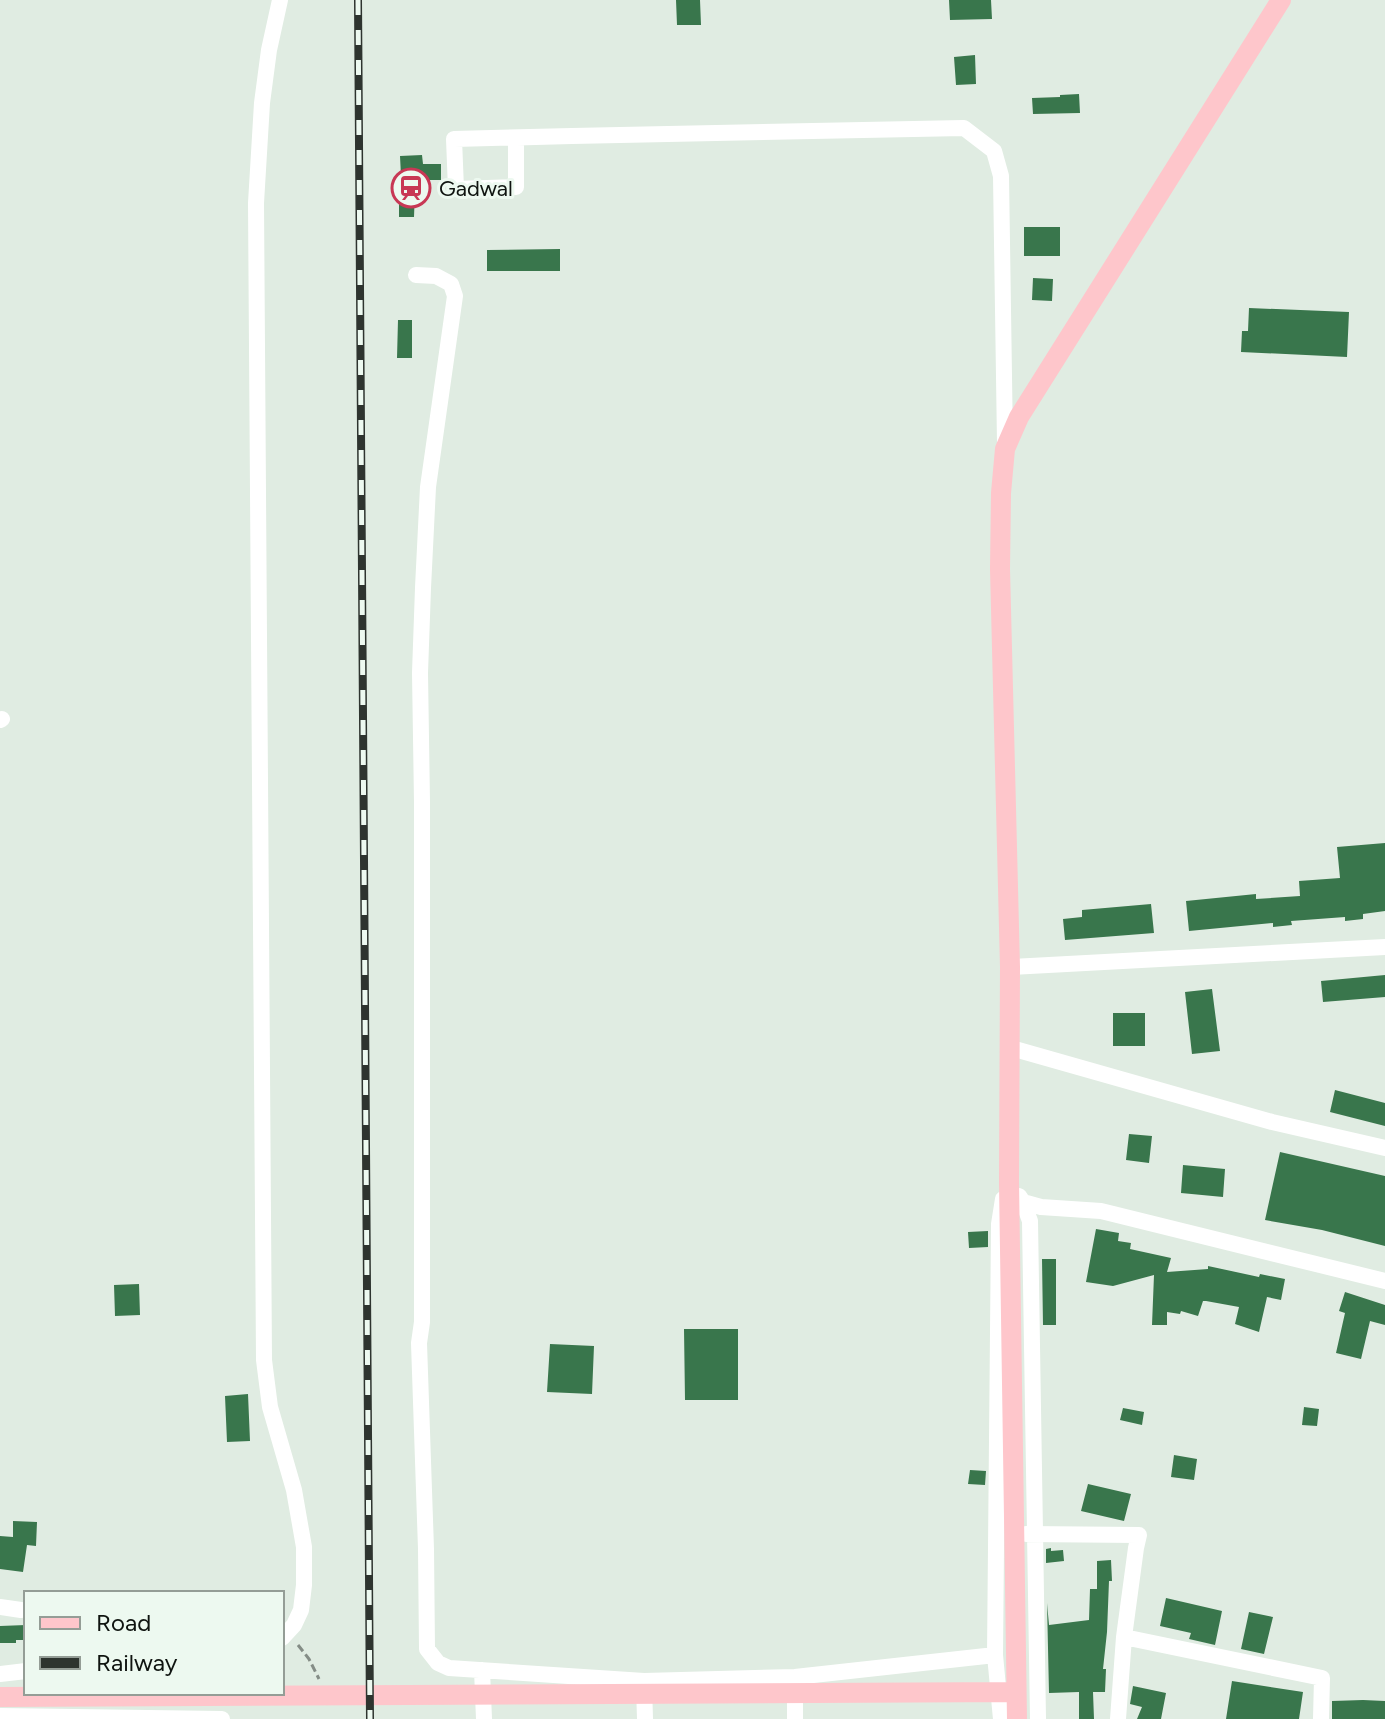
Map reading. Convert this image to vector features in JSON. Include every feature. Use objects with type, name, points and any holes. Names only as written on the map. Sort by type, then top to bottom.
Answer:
[{"type":"main road","points":[[1017,1719],[1009,1182],[1010,967],[1000,569],[1005,449],[1019,417],[1281,0]]},
{"type":"main road","points":[[0,1697],[1016,1692]]},
{"type":"street","points":[[280,0],[262,103],[256,203],[264,1360],[270,1407],[294,1490],[304,1547],[301,1610],[285,1636]]},
{"type":"street","points":[[516,138],[516,187],[456,189],[454,139],[964,128],[994,151],[1001,176],[1005,449]]},
{"type":"street","points":[[416,275],[436,276],[451,284],[455,296],[428,487],[420,673],[422,1322],[419,1343],[427,1649],[438,1663],[449,1668],[644,1681],[795,1677],[995,1655]]},
{"type":"street","points":[[1010,967],[1385,947]]},
{"type":"street","points":[[1011,1048],[1272,1122],[1385,1148]]},
{"type":"street","points":[[1009,1182],[1023,1202],[1030,1221],[1038,1719]]},
{"type":"street","points":[[1001,1719],[995,1655],[999,1224],[1001,1203],[1009,1182]]},
{"type":"street","points":[[1023,1202],[1041,1207],[1101,1211],[1385,1281]]},
{"type":"street","points":[[996,1534],[1139,1535],[1124,1637],[1118,1719]]},
{"type":"street","points":[[0,1607],[21,1610]]},
{"type":"street","points":[[1124,1637],[1322,1678],[1321,1719]]},
{"type":"street","points":[[482,1670],[484,1719]]},
{"type":"street","points":[[0,1674],[24,1671]]},
{"type":"street","points":[[795,1677],[795,1719]]},
{"type":"street","points":[[644,1681],[645,1719]]},
{"type":"street","points":[[0,1716],[222,1719],[235,1695]]},
{"type":"path","points":[[285,1636],[309,1659],[320,1681]]},
{"type":"building","points":[[676,0],[700,0],[701,25],[677,25]]},
{"type":"building","points":[[949,0],[991,0],[992,19],[950,20]]},
{"type":"building","points":[[975,55],[976,84],[956,85],[954,57]]},
{"type":"building","points":[[1079,94],[1080,113],[1033,114],[1032,98]]},
{"type":"building","points":[[422,155],[423,164],[441,164],[441,180],[424,180],[424,189],[415,189],[414,217],[399,217],[399,196],[402,196],[400,156]]},
{"type":"building","points":[[1024,227],[1060,227],[1060,256],[1024,256]]},
{"type":"building","points":[[560,249],[560,271],[487,271],[487,250]]},
{"type":"building","points":[[1033,278],[1053,279],[1052,301],[1032,300]]},
{"type":"building","points":[[1249,308],[1349,312],[1347,357],[1241,352],[1242,331],[1248,331]]},
{"type":"building","points":[[398,320],[412,320],[412,358],[397,358]]},
{"type":"building","points":[[1385,843],[1385,911],[1363,914],[1363,919],[1345,921],[1345,917],[1291,921],[1292,925],[1273,927],[1273,923],[1189,931],[1186,901],[1256,894],[1256,899],[1300,896],[1299,881],[1340,878],[1337,847]]},
{"type":"building","points":[[1151,904],[1154,933],[1065,940],[1063,919],[1082,917],[1082,910]]},
{"type":"building","points":[[1385,975],[1385,997],[1323,1002],[1321,981]]},
{"type":"building","points":[[1212,989],[1220,1051],[1192,1054],[1185,992]]},
{"type":"building","points":[[1113,1013],[1145,1013],[1145,1046],[1113,1046]]},
{"type":"building","points":[[1335,1090],[1385,1103],[1385,1126],[1330,1112]]},
{"type":"building","points":[[1129,1134],[1152,1136],[1149,1163],[1126,1160]]},
{"type":"building","points":[[1280,1152],[1385,1176],[1385,1246],[1265,1220]]},
{"type":"building","points":[[1183,1165],[1225,1169],[1223,1197],[1181,1193]]},
{"type":"building","points":[[1096,1229],[1119,1233],[1118,1241],[1131,1243],[1130,1249],[1171,1258],[1167,1272],[1208,1269],[1208,1266],[1285,1279],[1281,1300],[1267,1297],[1259,1332],[1235,1324],[1239,1307],[1206,1301],[1203,1301],[1198,1316],[1181,1311],[1180,1314],[1167,1312],[1167,1325],[1152,1325],[1154,1275],[1113,1286],[1086,1282]]},
{"type":"building","points":[[988,1231],[988,1247],[969,1248],[968,1232]]},
{"type":"building","points":[[1042,1259],[1056,1259],[1056,1325],[1043,1325]]},
{"type":"building","points":[[139,1284],[140,1315],[115,1316],[114,1285]]},
{"type":"building","points":[[1345,1292],[1385,1305],[1385,1325],[1370,1321],[1361,1359],[1336,1353],[1345,1313],[1339,1311]]},
{"type":"building","points":[[684,1329],[738,1329],[738,1400],[685,1400]]},
{"type":"building","points":[[550,1344],[594,1346],[592,1394],[547,1392]]},
{"type":"building","points":[[248,1394],[250,1441],[227,1442],[225,1396]]},
{"type":"building","points":[[1304,1407],[1319,1409],[1317,1426],[1302,1425]]},
{"type":"building","points":[[1123,1408],[1144,1412],[1142,1425],[1120,1420]]},
{"type":"building","points":[[1174,1455],[1197,1459],[1194,1480],[1171,1477]]},
{"type":"building","points":[[970,1470],[986,1471],[985,1485],[968,1484]]},
{"type":"building","points":[[1088,1484],[1131,1494],[1124,1521],[1081,1511]]},
{"type":"building","points":[[13,1521],[37,1522],[36,1546],[27,1545],[23,1572],[0,1569],[0,1536],[13,1537]]},
{"type":"building","points":[[1051,1548],[1051,1551],[1063,1550],[1064,1561],[1046,1563],[1046,1549]]},
{"type":"building","points":[[1111,1560],[1112,1581],[1109,1581],[1103,1669],[1106,1669],[1105,1692],[1093,1692],[1094,1719],[1079,1719],[1079,1692],[1049,1693],[1047,1603],[1049,1625],[1089,1620],[1090,1589],[1097,1589],[1097,1561]]},
{"type":"building","points":[[1166,1598],[1222,1611],[1215,1645],[1189,1639],[1191,1633],[1160,1626]]},
{"type":"building","points":[[1249,1612],[1273,1617],[1264,1654],[1241,1649]]},
{"type":"building","points":[[24,1625],[24,1640],[0,1643],[0,1626]]},
{"type":"building","points":[[1232,1681],[1303,1692],[1299,1719],[1226,1719]]},
{"type":"building","points":[[1133,1686],[1166,1693],[1161,1719],[1137,1719],[1142,1707],[1130,1704]]},
{"type":"building","points":[[1332,1701],[1385,1701],[1385,1719],[1332,1719]]},
{"type":"railway","points":[[358,0],[370,1719]]},
{"type":"place","name":"Gadwal","points":[[411,188]]}]
